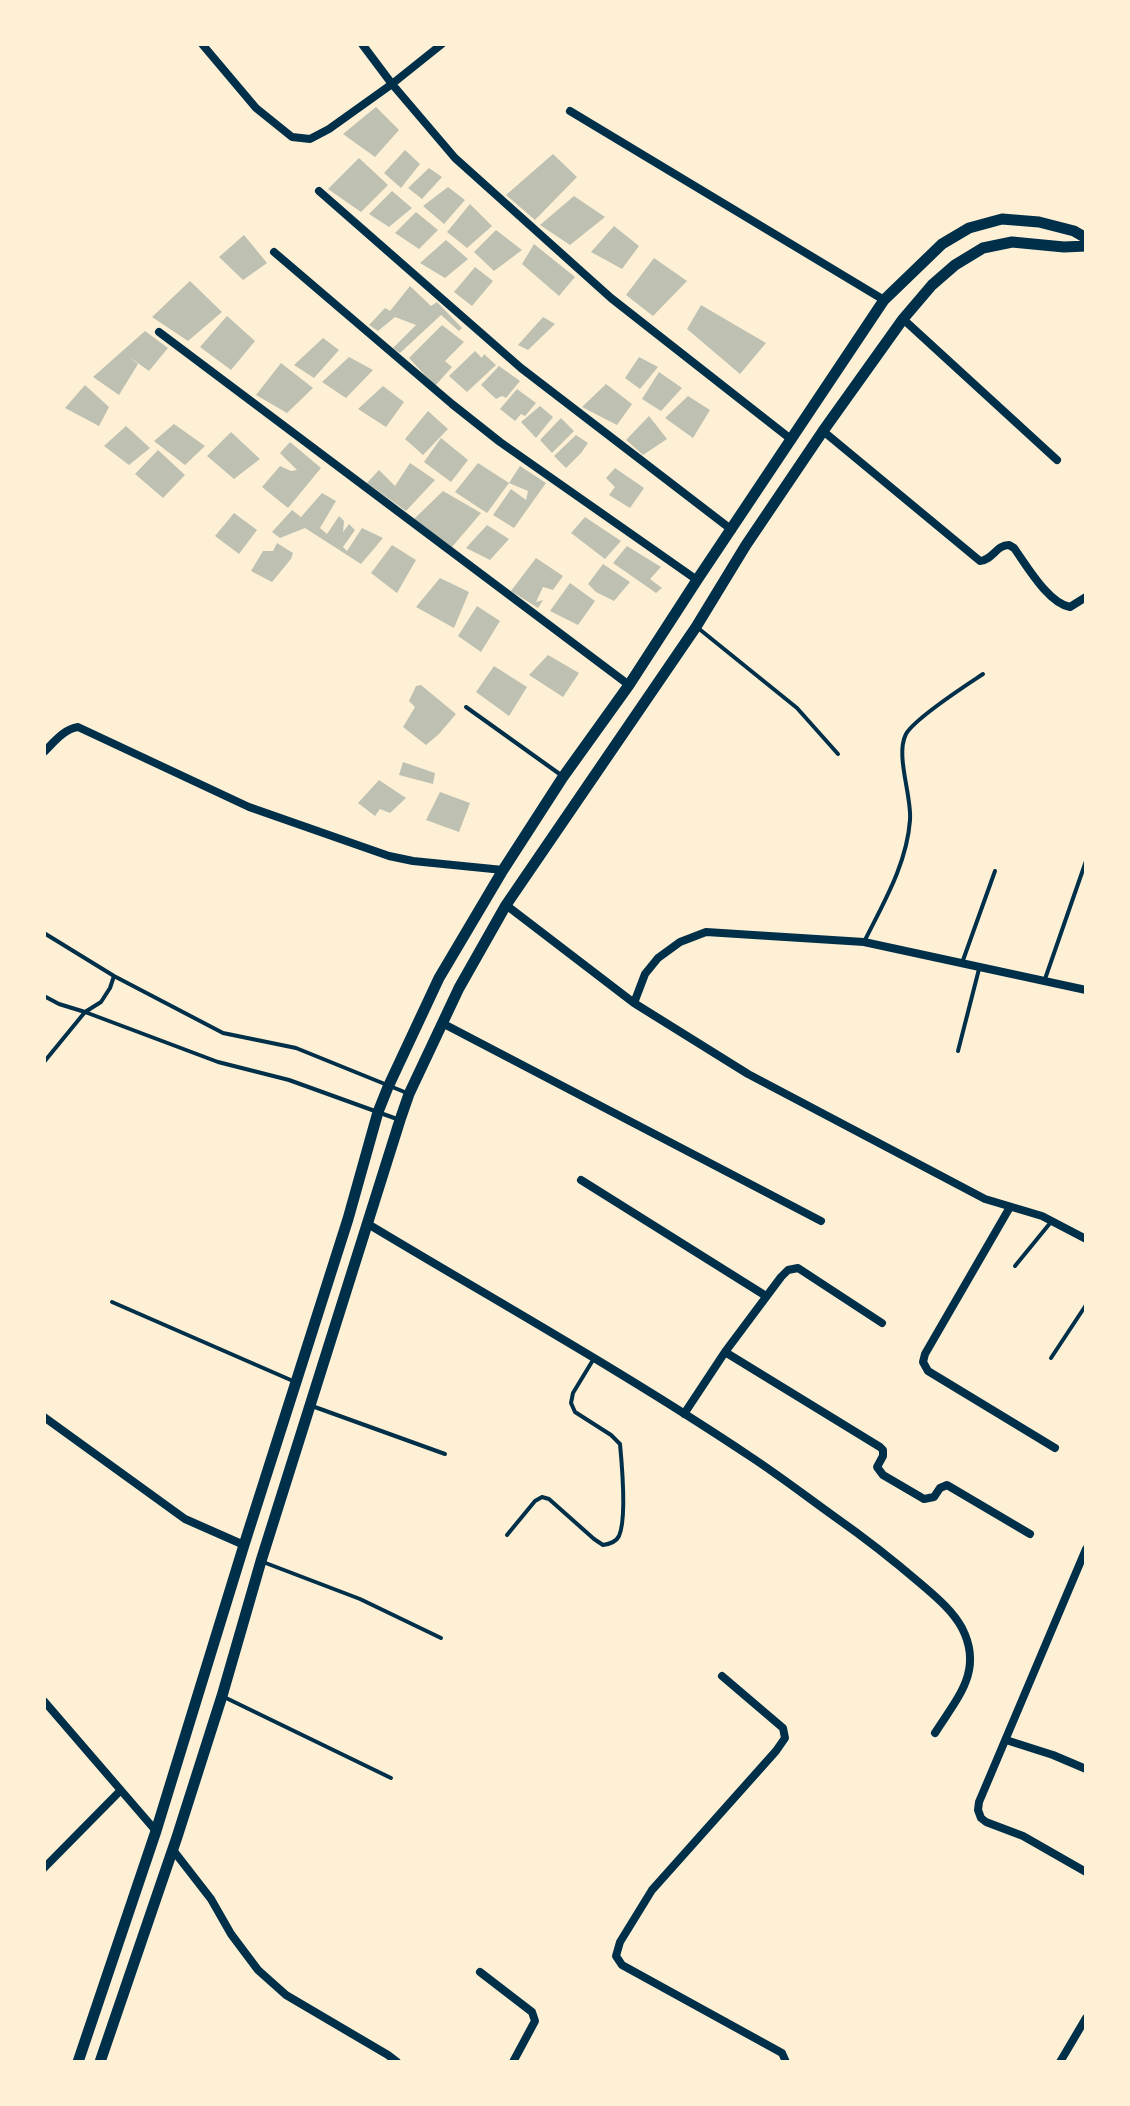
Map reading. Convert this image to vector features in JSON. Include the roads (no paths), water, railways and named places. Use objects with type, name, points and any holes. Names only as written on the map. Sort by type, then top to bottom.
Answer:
[{"type":"street","points":[[202,44],[256,108],[292,137],[310,139],[392,84],[442,44]]},
{"type":"street","points":[[362,44],[455,158],[611,298],[792,440]]},
{"type":"street","points":[[570,111],[884,300]]},
{"type":"street","points":[[319,191],[521,368],[732,530]]},
{"type":"street","points":[[78,2062],[156,1831],[348,1219],[378,1112],[439,978],[563,777],[629,685],[884,300],[942,244],[969,228],[1002,219],[1039,222],[1074,231],[1086,238]]},
{"type":"street","points":[[100,2062],[173,1850],[400,1120],[459,988],[506,905],[696,627],[746,545],[823,431],[903,319],[932,285],[955,265],[983,248],[1012,242],[1086,246]]},
{"type":"street","points":[[274,252],[500,442],[697,580]]},
{"type":"street","points":[[903,319],[1057,460]]},
{"type":"street","points":[[159,332],[629,685]]},
{"type":"street","points":[[823,431],[980,561],[990,558],[1000,547],[1009,545],[1062,606],[1070,607],[1086,597]]},
{"type":"street","points":[[44,752],[59,736],[78,727],[249,807],[389,856],[503,870]]},
{"type":"street","points":[[506,905],[634,1003],[748,1074],[985,1199],[1052,1221],[1086,1239]]},
{"type":"street","points":[[634,1003],[645,974],[658,958],[680,942],[706,932],[864,942],[1086,990]]},
{"type":"street","points":[[442,1023],[821,1221]]},
{"type":"street","points":[[581,1180],[766,1296]]},
{"type":"street","points":[[1010,1207],[923,1362],[928,1371],[1055,1448]]},
{"type":"street","points":[[368,1224],[684,1414],[753,1459],[882,1550],[950,1611],[963,1630],[971,1671],[935,1733]]},
{"type":"street","points":[[684,1414],[725,1352],[788,1270],[798,1268],[882,1323]]},
{"type":"street","points":[[725,1352],[880,1447],[883,1456],[877,1467],[883,1475],[924,1499],[934,1497],[940,1488],[947,1485],[1030,1534]]},
{"type":"street","points":[[44,1417],[185,1519],[244,1545]]},
{"type":"street","points":[[1086,1549],[978,1810],[986,1822],[1023,1836],[1086,1872]]},
{"type":"street","points":[[722,1676],[783,1728],[785,1738],[652,1890],[620,1942],[616,1956],[622,1965],[782,2053],[786,2062]]},
{"type":"street","points":[[44,1701],[156,1831]]},
{"type":"street","points":[[1006,1740],[1086,1769]]},
{"type":"street","points":[[44,1868],[120,1791]]},
{"type":"street","points":[[173,1850],[211,1899],[231,1934],[258,1970],[286,1995],[397,2062]]},
{"type":"street","points":[[480,1972],[532,2012],[535,2021],[513,2062]]},
{"type":"street","points":[[1060,2062],[1086,2018]]},
{"type":"lane","points":[[696,627],[797,708],[838,754]]},
{"type":"lane","points":[[864,942],[890,891],[910,819],[903,741],[917,721],[983,674]]},
{"type":"lane","points":[[466,707],[563,777]]},
{"type":"lane","points":[[1044,981],[1086,861]]},
{"type":"lane","points":[[962,963],[995,871]]},
{"type":"lane","points":[[44,933],[114,976],[223,1033],[296,1048],[409,1094]]},
{"type":"lane","points":[[958,1051],[980,967]]},
{"type":"lane","points":[[44,1062],[85,1012],[101,1002],[114,976]]},
{"type":"lane","points":[[44,996],[218,1062],[289,1080],[400,1120]]},
{"type":"lane","points":[[1015,1266],[1052,1221]]},
{"type":"lane","points":[[112,1302],[296,1382]]},
{"type":"lane","points":[[1051,1358],[1086,1305]]},
{"type":"lane","points":[[507,1535],[535,1501],[542,1497],[549,1499],[603,1545],[612,1544],[619,1538],[622,1522],[620,1444],[575,1412],[571,1403],[573,1393],[593,1360]]},
{"type":"lane","points":[[310,1405],[445,1454]]},
{"type":"lane","points":[[261,1561],[360,1599],[441,1638]]},
{"type":"lane","points":[[222,1696],[391,1778]]}]
